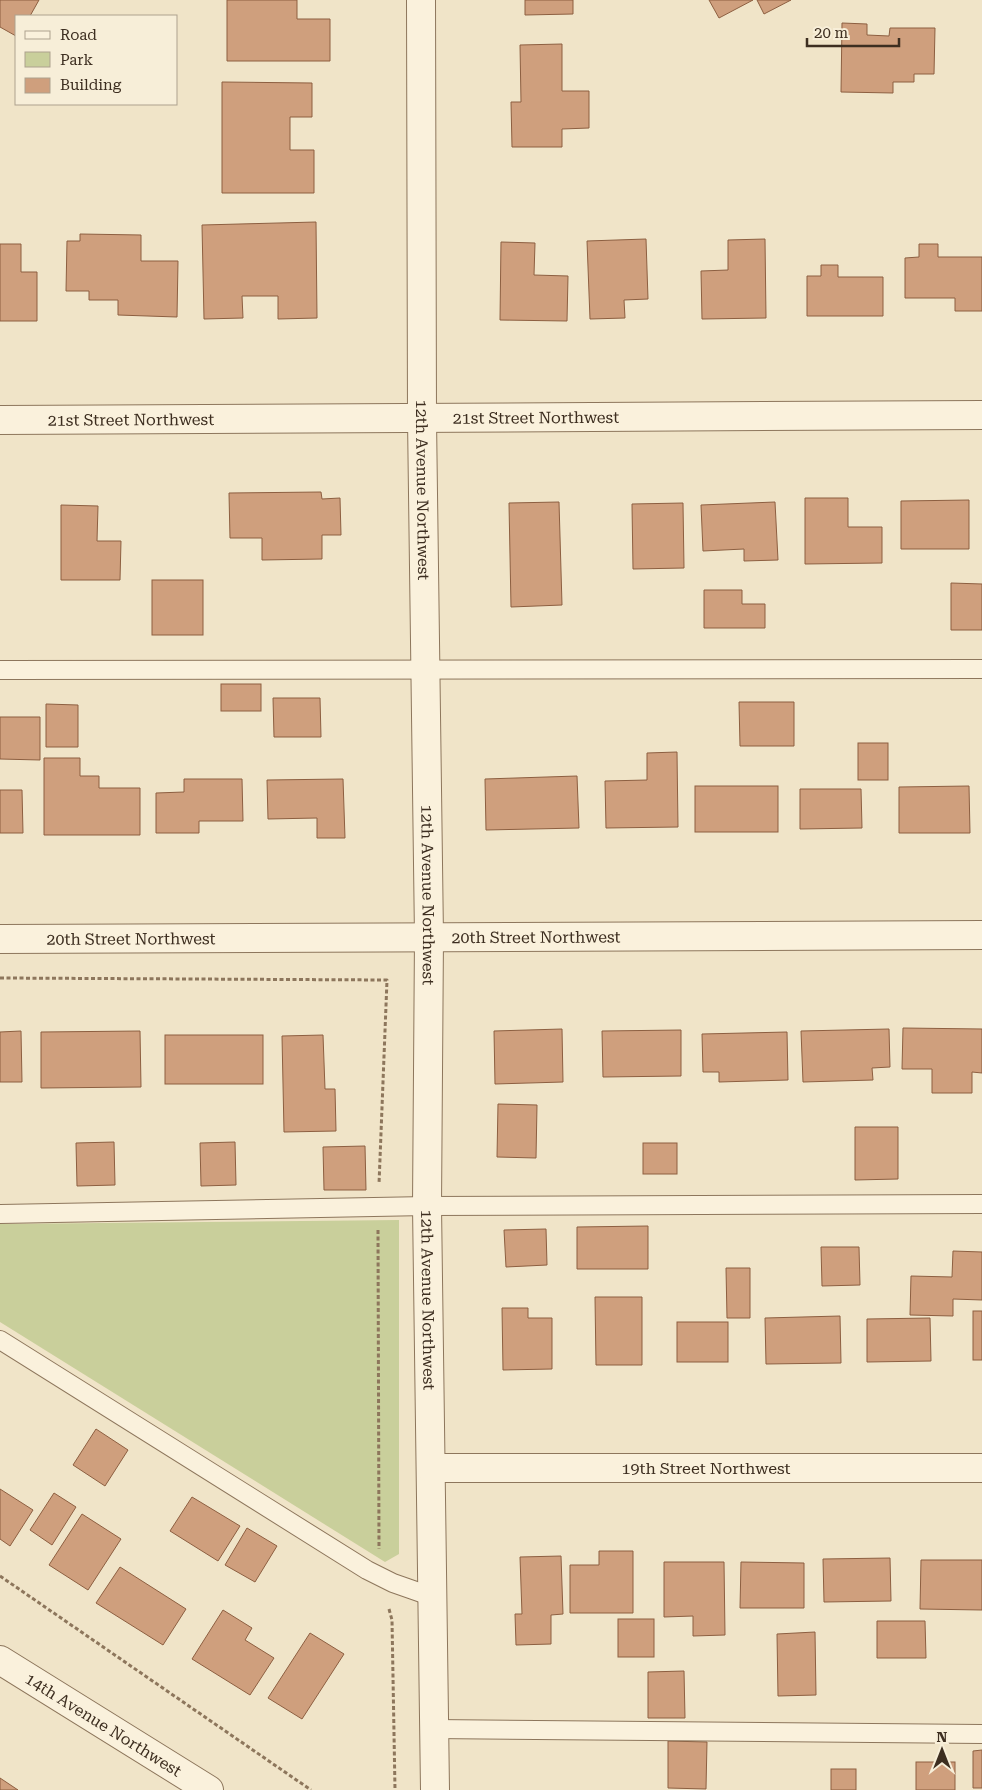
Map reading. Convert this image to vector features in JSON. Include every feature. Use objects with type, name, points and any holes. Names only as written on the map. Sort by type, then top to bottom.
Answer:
[{"type":"street","name":"12th Avenue Northwest","points":[[421,0],[422,419],[428,937],[427,1206],[435,1790]]},
{"type":"street","name":"21st Street Northwest","points":[[0,420],[982,415]]},
{"type":"street","name":"20th Street Northwest","points":[[0,939],[982,935]]},
{"type":"street","name":"19th Street Northwest","points":[[431,1468],[982,1468]]},
{"type":"street","name":"14th Avenue Northwest","points":[[0,1660],[208,1790]]},
{"type":"lane","points":[[0,670],[982,669]]},
{"type":"lane","points":[[0,1214],[427,1206],[982,1204]]},
{"type":"lane","points":[[0,1340],[367,1570],[393,1583],[433,1597]]},
{"type":"lane","points":[[434,1728],[982,1734]]},
{"type":"path","points":[[0,978],[387,980],[378,1207],[380,1576],[392,1620],[395,1790]]},
{"type":"path","points":[[0,1576],[311,1790]]},
{"type":"green space","points":[[399,1220],[399,1554],[385,1562],[0,1322],[0,1224]]},
{"type":"building","points":[[0,0],[39,0],[31,15],[15,15],[15,35],[0,27]]},
{"type":"building","points":[[227,0],[297,0],[297,19],[330,19],[330,61],[227,61]]},
{"type":"building","points":[[525,0],[573,0],[573,14],[525,15]]},
{"type":"building","points":[[709,0],[753,0],[719,18]]},
{"type":"building","points":[[757,0],[791,0],[764,14]]},
{"type":"building","points":[[842,23],[867,24],[867,35],[889,36],[890,28],[935,28],[934,74],[914,74],[914,82],[893,82],[893,93],[841,92]]},
{"type":"building","points":[[562,44],[562,91],[589,91],[589,128],[562,129],[562,147],[512,147],[511,102],[521,102],[520,45]]},
{"type":"building","points":[[222,82],[312,83],[312,117],[290,117],[290,150],[314,150],[314,193],[222,193]]},
{"type":"building","points":[[316,222],[317,318],[278,319],[278,296],[242,296],[243,318],[204,319],[202,225]]},
{"type":"building","points":[[80,234],[141,235],[141,261],[178,261],[177,317],[118,315],[118,300],[89,300],[89,291],[66,291],[67,241],[80,241]]},
{"type":"building","points":[[646,239],[648,299],[624,300],[625,318],[590,319],[587,241]]},
{"type":"building","points":[[765,239],[766,318],[702,319],[701,271],[728,270],[728,240]]},
{"type":"building","points":[[501,242],[535,243],[534,275],[568,276],[567,321],[500,320]]},
{"type":"building","points":[[0,244],[21,244],[21,272],[37,272],[37,321],[0,321]]},
{"type":"building","points":[[919,244],[938,244],[938,257],[982,257],[982,311],[955,311],[955,298],[905,298],[905,258],[919,257]]},
{"type":"building","points":[[821,265],[838,265],[838,277],[883,277],[883,316],[807,316],[807,276],[821,276]]},
{"type":"building","points":[[321,492],[322,499],[340,498],[341,535],[322,535],[322,559],[262,560],[262,538],[230,538],[229,493]]},
{"type":"building","points":[[805,498],[848,498],[848,527],[882,527],[882,563],[805,564]]},
{"type":"building","points":[[969,500],[969,549],[901,549],[901,501]]},
{"type":"building","points":[[559,502],[562,605],[511,607],[509,503]]},
{"type":"building","points":[[775,502],[778,560],[744,561],[744,549],[703,551],[701,505]]},
{"type":"building","points":[[683,503],[684,568],[633,569],[632,504]]},
{"type":"building","points":[[61,505],[98,506],[97,541],[121,541],[120,580],[61,580]]},
{"type":"building","points":[[152,580],[203,580],[203,635],[152,635]]},
{"type":"building","points":[[951,583],[982,584],[982,630],[951,630]]},
{"type":"building","points":[[704,590],[742,590],[742,604],[765,604],[765,628],[704,628]]},
{"type":"building","points":[[221,684],[261,684],[261,711],[221,711]]},
{"type":"building","points":[[273,698],[320,698],[321,737],[274,737]]},
{"type":"building","points":[[739,702],[794,702],[794,746],[740,746]]},
{"type":"building","points":[[46,704],[78,705],[78,747],[46,747]]},
{"type":"building","points":[[0,717],[40,717],[40,760],[0,759]]},
{"type":"building","points":[[858,743],[888,743],[888,780],[858,780]]},
{"type":"building","points":[[677,752],[678,827],[606,828],[605,781],[647,780],[647,753]]},
{"type":"building","points":[[44,758],[80,758],[80,776],[99,776],[99,788],[140,788],[140,835],[44,835]]},
{"type":"building","points":[[577,776],[579,828],[486,830],[485,779]]},
{"type":"building","points":[[184,779],[242,779],[243,821],[199,821],[199,833],[156,833],[156,793],[184,792]]},
{"type":"building","points":[[343,779],[345,838],[317,838],[317,818],[268,819],[267,780]]},
{"type":"building","points":[[695,786],[778,786],[778,832],[695,832]]},
{"type":"building","points":[[969,786],[970,833],[899,833],[899,787]]},
{"type":"building","points":[[800,789],[861,789],[862,828],[800,829]]},
{"type":"building","points":[[0,790],[22,790],[23,833],[0,833]]},
{"type":"building","points":[[903,1028],[982,1029],[982,1073],[972,1072],[972,1093],[932,1093],[932,1069],[902,1069]]},
{"type":"building","points":[[562,1029],[563,1082],[495,1084],[494,1031]]},
{"type":"building","points":[[889,1029],[890,1067],[872,1068],[873,1080],[803,1082],[801,1031]]},
{"type":"building","points":[[681,1030],[681,1076],[603,1077],[602,1031]]},
{"type":"building","points":[[21,1031],[22,1082],[0,1082],[0,1032]]},
{"type":"building","points":[[140,1031],[141,1087],[41,1088],[41,1032]]},
{"type":"building","points":[[787,1032],[788,1080],[719,1082],[719,1072],[703,1072],[702,1034]]},
{"type":"building","points":[[165,1035],[263,1035],[263,1084],[165,1084]]},
{"type":"building","points":[[323,1035],[325,1089],[335,1089],[336,1131],[284,1132],[282,1036]]},
{"type":"building","points":[[498,1104],[537,1105],[536,1158],[497,1157]]},
{"type":"building","points":[[855,1127],[898,1127],[898,1179],[855,1180]]},
{"type":"building","points":[[114,1142],[115,1185],[77,1186],[76,1143]]},
{"type":"building","points":[[235,1142],[236,1185],[201,1186],[200,1143]]},
{"type":"building","points":[[643,1143],[677,1143],[677,1174],[643,1174]]},
{"type":"building","points":[[365,1146],[366,1190],[324,1190],[323,1147]]},
{"type":"building","points":[[648,1226],[648,1269],[577,1269],[577,1227]]},
{"type":"building","points":[[546,1229],[547,1265],[506,1267],[504,1230]]},
{"type":"building","points":[[821,1247],[859,1247],[860,1285],[822,1286]]},
{"type":"building","points":[[953,1251],[982,1252],[982,1300],[953,1299],[953,1316],[910,1315],[911,1276],[952,1277]]},
{"type":"building","points":[[726,1268],[750,1268],[750,1318],[727,1318]]},
{"type":"building","points":[[595,1297],[642,1297],[642,1365],[596,1365]]},
{"type":"building","points":[[502,1308],[528,1308],[528,1318],[552,1318],[552,1369],[503,1370]]},
{"type":"building","points":[[973,1311],[982,1311],[982,1360],[973,1360]]},
{"type":"building","points":[[840,1316],[841,1363],[766,1364],[765,1318]]},
{"type":"building","points":[[930,1318],[931,1361],[867,1362],[867,1319]]},
{"type":"building","points":[[677,1322],[728,1322],[728,1362],[677,1362]]},
{"type":"building","points":[[96,1429],[128,1450],[105,1486],[73,1465]]},
{"type":"building","points":[[0,1489],[33,1510],[10,1546],[0,1539]]},
{"type":"building","points":[[54,1493],[76,1507],[52,1545],[30,1530]]},
{"type":"building","points":[[192,1497],[240,1526],[218,1561],[170,1531]]},
{"type":"building","points":[[82,1514],[121,1539],[88,1590],[49,1565]]},
{"type":"building","points":[[247,1528],[277,1546],[255,1582],[225,1565]]},
{"type":"building","points":[[599,1551],[633,1551],[633,1613],[570,1613],[570,1565],[599,1565]]},
{"type":"building","points":[[561,1556],[563,1614],[551,1615],[551,1644],[516,1645],[515,1614],[522,1614],[520,1557]]},
{"type":"building","points":[[890,1558],[891,1601],[824,1602],[823,1559]]},
{"type":"building","points":[[921,1560],[982,1560],[982,1610],[920,1609]]},
{"type":"building","points":[[664,1562],[724,1562],[725,1635],[693,1636],[693,1616],[664,1617]]},
{"type":"building","points":[[741,1562],[804,1563],[804,1608],[740,1608]]},
{"type":"building","points":[[120,1567],[186,1609],[163,1645],[96,1603]]},
{"type":"building","points":[[223,1610],[252,1628],[245,1640],[274,1658],[250,1695],[192,1659]]},
{"type":"building","points":[[618,1619],[654,1619],[654,1657],[618,1657]]},
{"type":"building","points":[[877,1621],[925,1621],[926,1658],[877,1658]]},
{"type":"building","points":[[815,1632],[816,1695],[778,1696],[777,1634]]},
{"type":"building","points":[[310,1633],[344,1654],[302,1719],[268,1698]]},
{"type":"building","points":[[684,1671],[685,1718],[648,1718],[648,1672]]},
{"type":"building","points":[[668,1741],[707,1742],[706,1789],[668,1788]]},
{"type":"building","points":[[982,1750],[982,1788],[973,1788],[973,1751]]},
{"type":"building","points":[[916,1762],[955,1762],[955,1790],[916,1790]]},
{"type":"building","points":[[831,1769],[856,1769],[856,1790],[831,1790]]},
{"type":"building","points":[[0,1778],[18,1790],[0,1790]]}]
